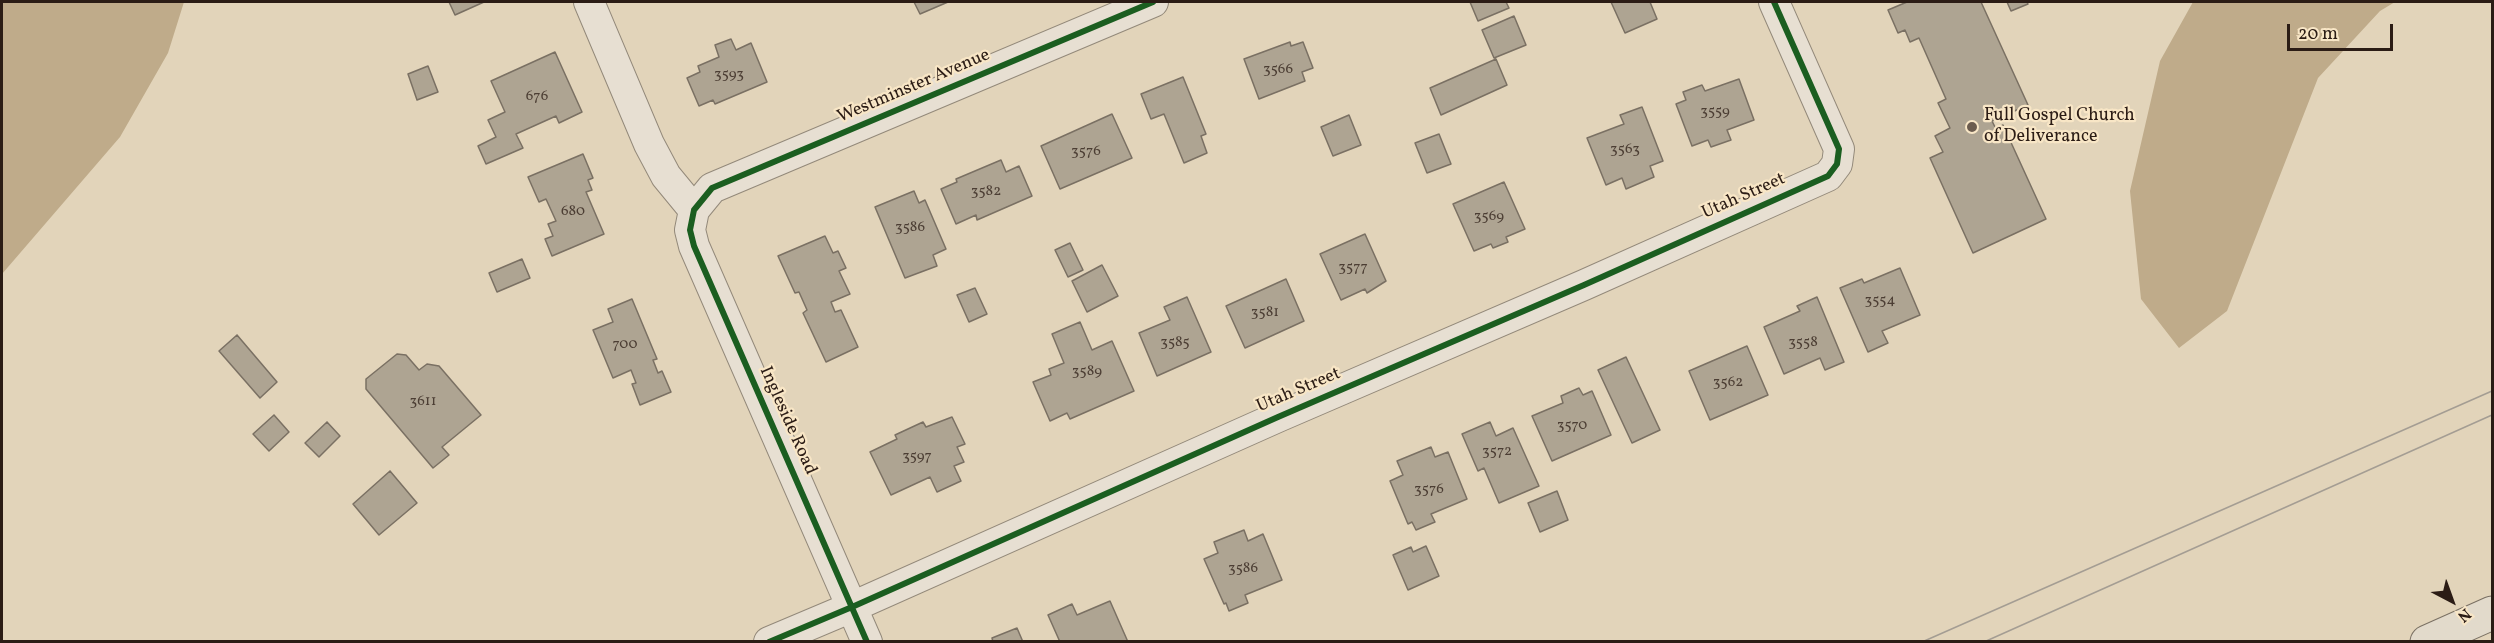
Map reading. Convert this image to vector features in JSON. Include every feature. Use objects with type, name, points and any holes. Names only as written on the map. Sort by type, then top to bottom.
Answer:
[{"type":"highway","points":[[2427,642],[2493,613]]},
{"type":"street","points":[[589,2],[649,144],[666,176],[694,210]]},
{"type":"street","name":"Westminster Avenue","points":[[694,210],[712,188],[1153,2]]},
{"type":"street","name":"Utah Street","points":[[769,642],[1828,176],[1838,164],[1839,149],[1774,2]]},
{"type":"street","name":"Ingleside Road","points":[[694,210],[690,230],[694,246],[867,642]]},
{"type":"shaded area","points":[[2,2],[184,2],[168,53],[120,137],[2,274]]},
{"type":"shaded area","points":[[2193,2],[2395,2],[2380,11],[2318,78],[2227,311],[2179,348],[2141,299],[2130,191],[2160,61]]},
{"type":"building","points":[[449,2],[484,2],[455,15]]},
{"type":"building","points":[[914,2],[948,2],[920,14]]},
{"type":"building","points":[[1470,2],[1506,2],[1509,8],[1478,21]]},
{"type":"building","points":[[1611,2],[1650,2],[1657,19],[1625,33]]},
{"type":"building","name":"Full Gospel Church of Deliverance","points":[[1907,2],[1981,2],[2028,105],[1992,121],[1996,129],[2003,125],[2046,219],[1973,253],[1930,158],[1943,152],[1935,136],[1950,128],[1938,103],[1946,99],[1919,38],[1910,42],[1905,30],[1898,33],[1888,10]]},
{"type":"building","points":[[2007,2],[2027,2],[2028,4],[2011,11]]},
{"type":"building","points":[[1514,16],[1526,45],[1494,58],[1482,30]]},
{"type":"building","points":[[731,39],[736,50],[751,43],[767,82],[715,104],[713,100],[699,106],[687,78],[700,72],[698,66],[719,57],[715,45]]},
{"type":"building","points":[[1290,42],[1291,46],[1303,42],[1313,68],[1302,72],[1305,81],[1259,99],[1244,59]]},
{"type":"building","points":[[555,52],[582,112],[559,123],[556,116],[516,134],[523,148],[486,164],[478,146],[496,137],[488,120],[505,112],[491,81]]},
{"type":"building","points":[[1496,59],[1507,85],[1441,115],[1430,88]]},
{"type":"building","points":[[428,66],[438,92],[417,100],[408,74]]},
{"type":"building","points":[[1183,77],[1206,134],[1201,136],[1207,153],[1184,163],[1164,114],[1151,119],[1141,94]]},
{"type":"building","points":[[1739,79],[1754,120],[1727,130],[1731,140],[1711,147],[1708,140],[1692,146],[1676,104],[1686,100],[1683,92],[1702,85],[1705,91]]},
{"type":"building","points":[[1642,107],[1663,161],[1650,166],[1654,177],[1626,189],[1622,178],[1606,185],[1587,138],[1624,124],[1620,115]]},
{"type":"building","points":[[1112,114],[1132,158],[1060,189],[1041,146]]},
{"type":"building","points":[[1349,115],[1361,145],[1333,156],[1321,127]]},
{"type":"building","points":[[1439,134],[1451,164],[1427,173],[1415,143]]},
{"type":"building","points":[[583,154],[593,178],[588,180],[592,190],[586,192],[604,234],[552,256],[545,239],[553,236],[548,224],[556,221],[546,199],[539,202],[528,177]]},
{"type":"building","points":[[1001,160],[1006,172],[1019,166],[1032,196],[977,220],[976,215],[956,224],[941,189],[957,182],[956,179]]},
{"type":"building","points":[[1504,182],[1525,229],[1506,237],[1508,242],[1493,248],[1491,244],[1474,251],[1453,204]]},
{"type":"building","points":[[914,191],[919,203],[925,200],[946,249],[933,255],[937,266],[905,278],[875,207]]},
{"type":"building","points":[[1365,234],[1386,281],[1367,293],[1365,289],[1341,300],[1320,254]]},
{"type":"building","points":[[825,236],[833,253],[838,251],[846,268],[839,271],[850,294],[831,302],[835,312],[841,310],[858,347],[826,362],[803,313],[807,310],[799,292],[795,293],[778,256]]},
{"type":"building","points":[[1070,243],[1083,270],[1068,277],[1055,250]]},
{"type":"building","points":[[522,259],[530,278],[497,292],[489,273]]},
{"type":"building","points":[[1102,265],[1118,296],[1087,312],[1072,281]]},
{"type":"building","points":[[1900,268],[1920,315],[1882,331],[1888,343],[1868,352],[1840,288],[1862,279],[1864,283]]},
{"type":"building","points":[[1286,279],[1304,321],[1245,348],[1226,306]]},
{"type":"building","points":[[975,288],[987,314],[969,322],[957,295]]},
{"type":"building","points":[[1187,297],[1211,352],[1157,376],[1139,333],[1170,320],[1164,307]]},
{"type":"building","points":[[1817,297],[1844,362],[1825,370],[1820,358],[1784,374],[1764,327],[1800,311],[1797,306]]},
{"type":"building","points":[[632,299],[657,359],[653,360],[658,373],[662,371],[671,392],[640,405],[632,384],[636,383],[631,370],[613,378],[593,330],[613,322],[608,309]]},
{"type":"building","points":[[1080,322],[1092,350],[1112,341],[1134,391],[1070,419],[1067,413],[1050,421],[1033,382],[1051,375],[1049,369],[1064,363],[1052,334]]},
{"type":"building","points":[[237,335],[277,382],[260,398],[219,351]]},
{"type":"building","points":[[1747,346],[1768,395],[1710,420],[1689,371]]},
{"type":"building","points":[[397,354],[406,355],[419,370],[427,364],[439,366],[481,415],[442,447],[449,455],[433,468],[366,389],[366,379]]},
{"type":"building","points":[[1626,357],[1660,430],[1632,443],[1598,370]]},
{"type":"building","points":[[1579,388],[1583,395],[1592,391],[1611,435],[1552,461],[1532,416],[1563,403],[1561,396]]},
{"type":"building","points":[[274,415],[289,432],[269,451],[253,434]]},
{"type":"building","points":[[952,417],[965,444],[957,447],[964,462],[954,466],[961,481],[937,492],[930,477],[891,495],[870,452],[897,439],[895,435],[923,422],[926,427]]},
{"type":"building","points":[[327,422],[340,436],[319,457],[305,443]]},
{"type":"building","points":[[1490,422],[1496,436],[1513,428],[1539,486],[1499,503],[1484,468],[1478,471],[1462,434]]},
{"type":"building","points":[[1431,447],[1435,457],[1448,452],[1467,499],[1431,514],[1435,522],[1416,530],[1412,522],[1408,524],[1390,481],[1403,475],[1397,461]]},
{"type":"building","points":[[390,471],[417,503],[379,535],[353,504]]},
{"type":"building","points":[[1557,491],[1568,520],[1540,532],[1528,503]]},
{"type":"building","points":[[1244,530],[1248,541],[1263,534],[1282,580],[1245,595],[1248,603],[1229,611],[1204,559],[1218,553],[1214,542]]},
{"type":"building","points":[[1426,546],[1439,576],[1408,590],[1393,555],[1411,547],[1413,552]]},
{"type":"building","points":[[1110,601],[1128,642],[1060,642],[1048,615],[1072,604],[1077,615]]},
{"type":"building","points":[[1017,628],[1023,642],[993,642],[992,638]]},
{"type":"tram line","points":[[1922,642],[2492,391]]},
{"type":"tram line","points":[[1984,642],[2492,415]]},
{"type":"cycle path","points":[[867,642],[694,246],[690,230],[694,210],[712,188],[1153,2]]},
{"type":"cycle path","points":[[769,642],[1828,176],[1837,164],[1839,149],[1774,2]]},
{"type":"place","name":"Full Gospel Church of Deliverance","points":[[1972,127]]}]
